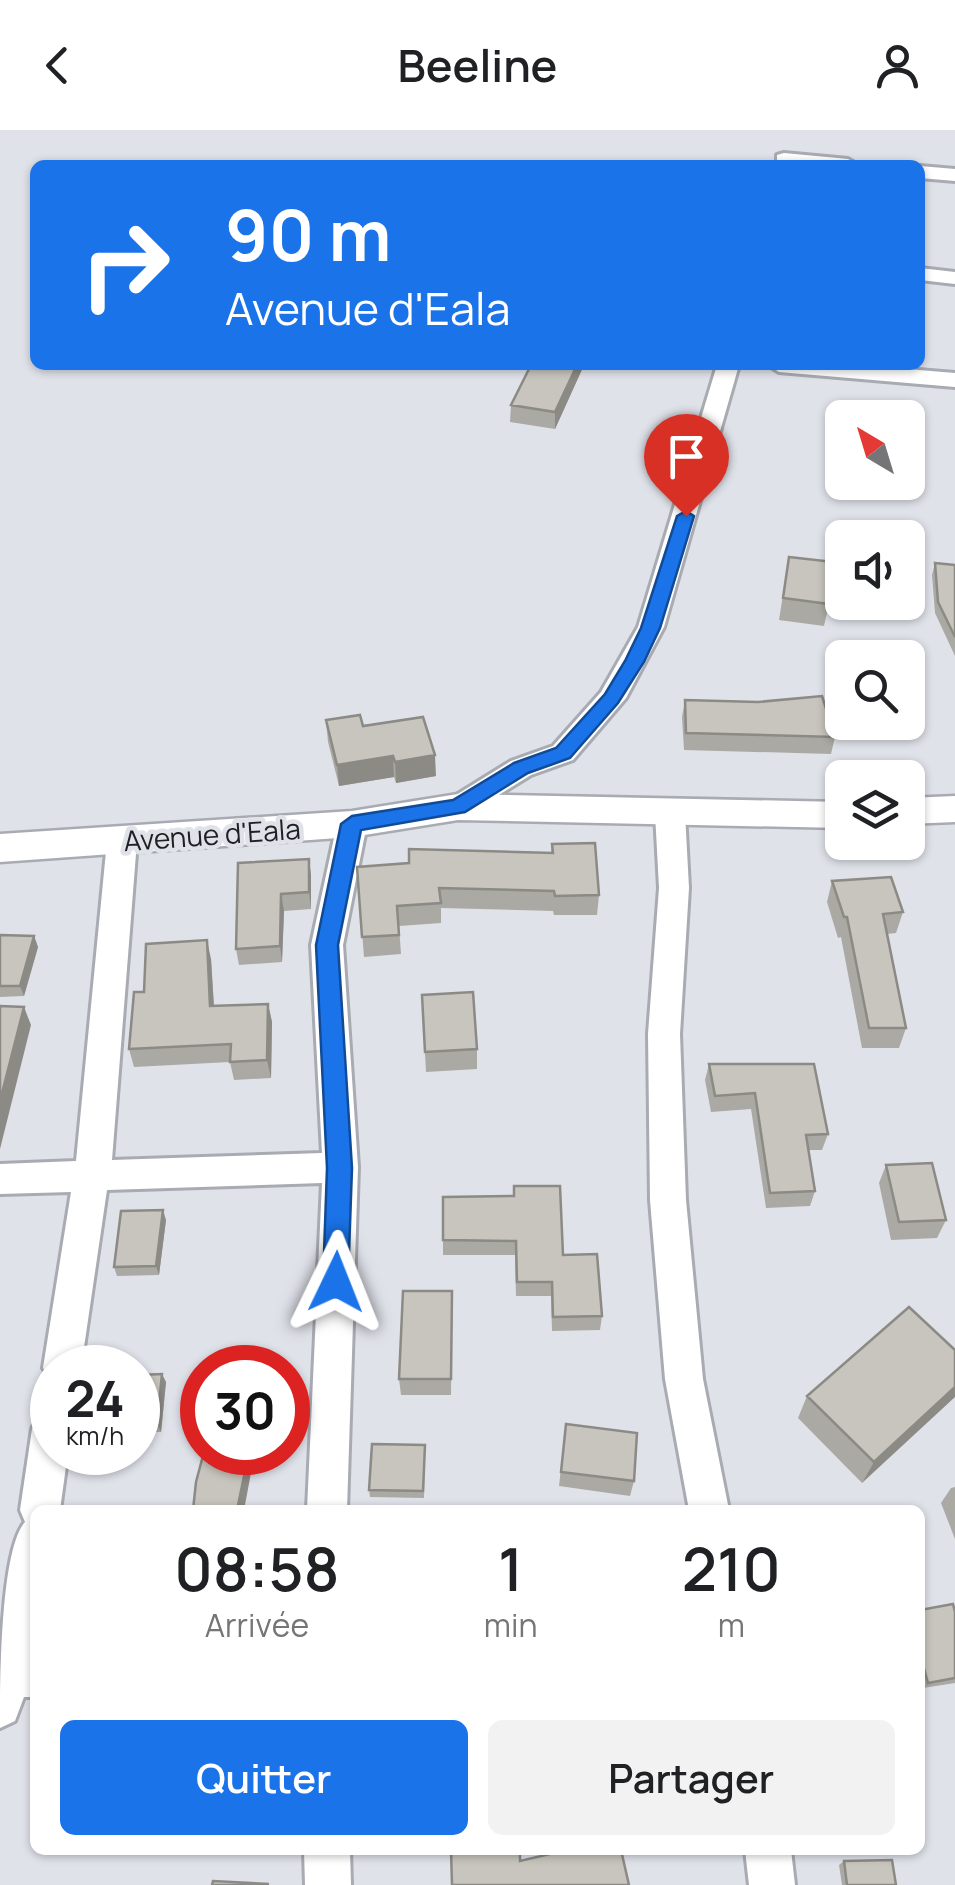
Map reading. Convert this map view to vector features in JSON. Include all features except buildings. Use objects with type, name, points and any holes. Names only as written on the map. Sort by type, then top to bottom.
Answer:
[{"type":"street","points":[[785,156],[813,160]]},
{"type":"street","points":[[925,172],[955,175]]},
{"type":"street","points":[[925,275],[955,278]]},
{"type":"street","points":[[458,807],[521,768],[563,753],[612,698],[651,628],[727,370]]},
{"type":"street","points":[[838,370],[955,380]]},
{"type":"street","name":"Avenue d'Eala","points":[[0,848],[352,824],[458,807],[825,815]]},
{"type":"street","points":[[925,810],[955,809]]},
{"type":"street","points":[[670,813],[674,888],[664,1034],[668,1200],[684,1379],[707,1505]]},
{"type":"street","points":[[327,1505],[340,1168],[327,945],[352,824]]},
{"type":"street","points":[[66,1345],[92,1176],[122,841]]},
{"type":"street","points":[[0,1180],[340,1168]]},
{"type":"street","points":[[41,1505],[45,1475]]},
{"type":"street","points":[[10,1684],[30,1567]]},
{"type":"street","points":[[327,1855],[328,1885]]},
{"type":"street","points":[[769,1855],[772,1885]]},
{"type":"route","points":[[336,1282],[340,1168],[327,945],[352,824],[458,807],[521,768],[563,753],[612,698],[634,662],[651,628],[686,516]]}]
